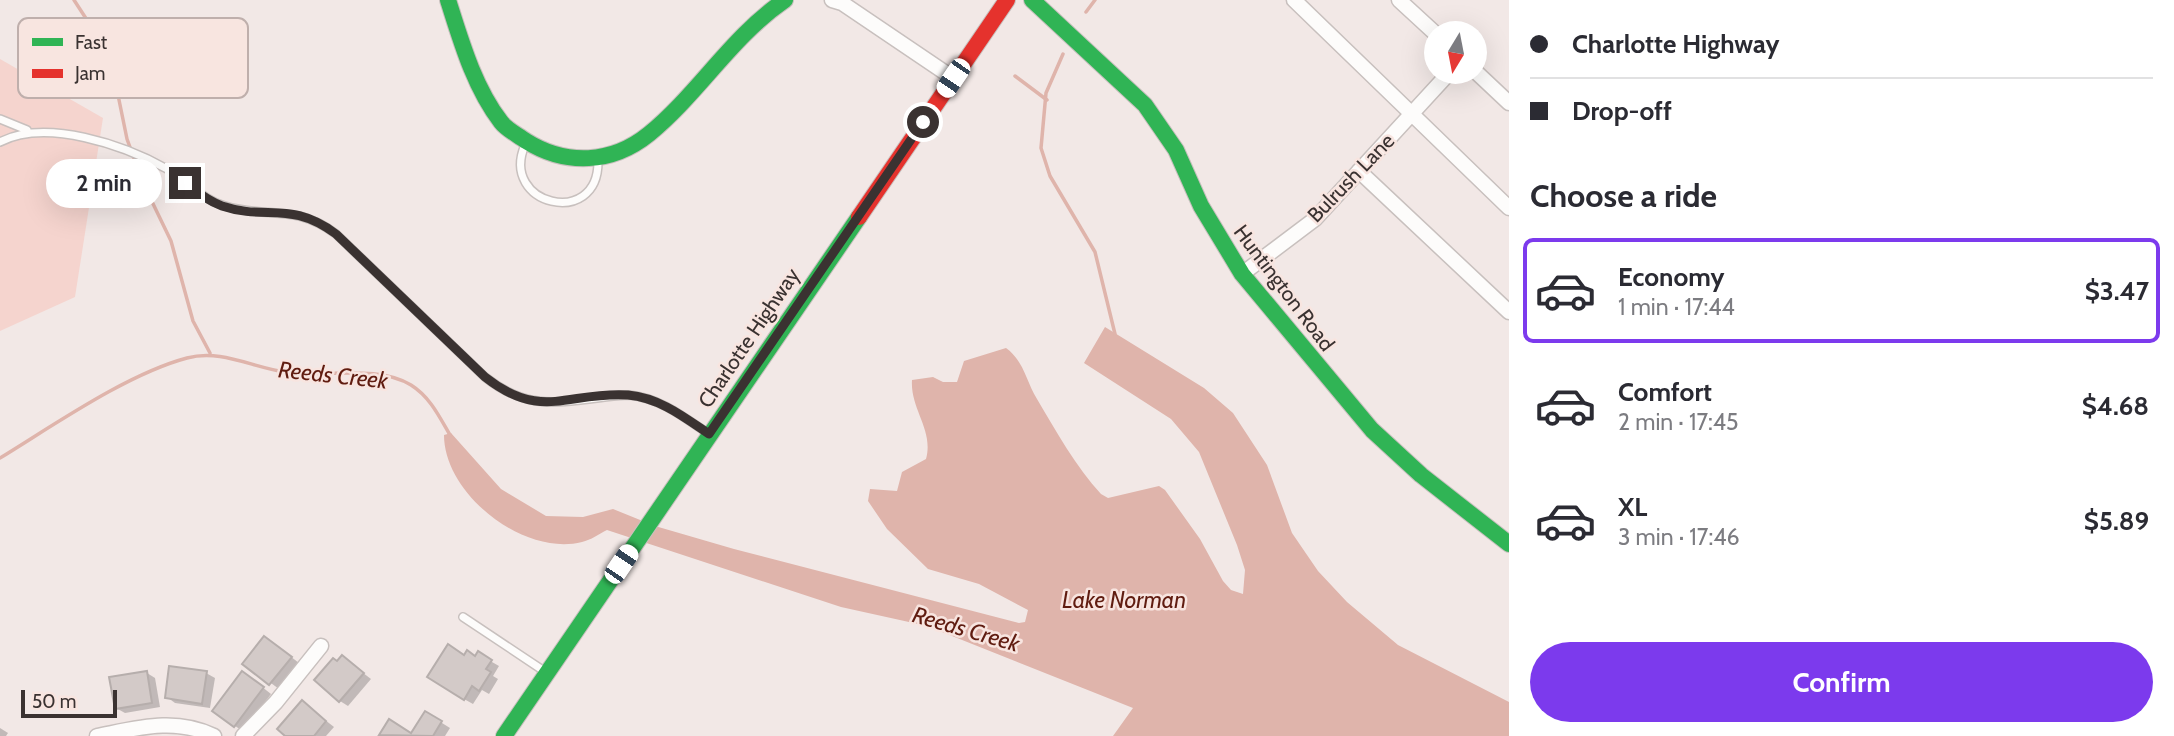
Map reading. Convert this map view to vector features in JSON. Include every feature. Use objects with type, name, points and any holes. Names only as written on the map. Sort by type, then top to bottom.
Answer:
[{"type":"street","points":[[448,0],[464,55],[502,124],[534,148],[578,162],[619,154],[649,134],[729,47],[767,10],[785,0]]},
{"type":"street","name":"Charlotte Highway","points":[[505,736],[1007,0]]},
{"type":"street","name":"Huntington Road","points":[[1032,0],[1145,104],[1176,150],[1208,218],[1242,274],[1372,430],[1421,475],[1509,544]]},
{"type":"street","points":[[1294,0],[1509,208]]},
{"type":"street","points":[[1399,0],[1424,23]]},
{"type":"street","points":[[838,1],[953,78]]},
{"type":"street","points":[[1488,83],[1509,103]]},
{"type":"street","name":"Bulrush Lane","points":[[1242,274],[1315,219],[1439,84]]},
{"type":"street","points":[[1359,171],[1509,312]]},
{"type":"street","points":[[243,736],[276,702],[320,646]]},
{"type":"street","points":[[97,736],[155,724],[182,725],[214,736]]},
{"type":"lane","points":[[0,119],[28,131],[115,145],[169,170],[201,195],[223,206],[298,213],[318,221],[336,234],[505,393],[530,401],[557,403],[626,395],[652,400],[709,434]]},
{"type":"lane","points":[[0,142],[28,131]]},
{"type":"lane","points":[[527,142],[519,165],[522,178],[534,193],[550,201],[564,203],[586,195],[596,182],[598,158]]},
{"type":"lane","points":[[463,617],[547,673]]},
{"type":"shaded area","points":[[0,59],[18,69],[18,98],[68,98],[103,118],[75,297],[0,331]]},
{"type":"water","name":"Lake Norman","points":[[1105,327],[1204,388],[1233,413],[1267,465],[1292,533],[1318,571],[1347,602],[1398,645],[1509,702],[1509,736],[1113,736],[1133,708],[927,626],[841,607],[607,530],[582,542],[559,544],[536,540],[513,530],[491,516],[472,499],[457,479],[448,457],[444,435],[451,433],[501,489],[546,516],[583,517],[613,509],[655,526],[734,549],[1019,623],[1025,622],[1028,610],[979,584],[928,569],[887,529],[868,501],[870,489],[897,491],[902,472],[926,459],[927,438],[914,400],[912,380],[933,377],[943,382],[957,382],[964,361],[1006,348],[1021,365],[1037,399],[1067,448],[1101,494],[1108,498],[1159,486],[1165,490],[1200,539],[1223,581],[1231,590],[1243,594],[1245,570],[1199,452],[1171,419],[1084,363]]},
{"type":"building","points":[[264,636],[292,657],[269,685],[242,664]]},
{"type":"building","points":[[448,644],[464,655],[467,650],[475,656],[478,651],[492,660],[486,669],[491,672],[479,691],[472,686],[464,700],[427,677]]},
{"type":"building","points":[[342,655],[364,673],[339,702],[314,680],[333,658],[337,661]]},
{"type":"building","points":[[169,666],[207,671],[202,704],[165,698]]},
{"type":"building","points":[[147,671],[152,703],[115,709],[109,677]]},
{"type":"building","points":[[242,671],[264,687],[234,727],[212,711]]},
{"type":"building","points":[[302,700],[326,721],[314,736],[285,736],[277,729]]},
{"type":"building","points":[[425,711],[442,721],[433,736],[379,735],[389,719],[411,733]]},
{"type":"waterway","points":[[74,0],[86,18]]},
{"type":"waterway","points":[[1086,12],[1095,0]]},
{"type":"waterway","points":[[1063,54],[1046,93],[1041,148],[1050,176],[1095,252],[1115,334]]},
{"type":"waterway","points":[[1015,76],[1047,100]]},
{"type":"waterway","points":[[119,98],[127,139],[143,183],[171,241],[193,321],[210,353]]},
{"type":"waterway","name":"Reeds Creek","points":[[0,458],[116,388],[164,366],[200,356],[224,357],[285,372],[366,373],[397,379],[424,395],[450,435]]},
{"type":"traffic: fast","points":[[448,0],[476,79],[503,125],[541,149],[573,158],[604,156],[620,151],[649,134],[684,101],[748,31],[785,0]]},
{"type":"traffic: fast","points":[[1032,0],[1145,105],[1176,150],[1201,206],[1242,274],[1372,430],[1421,475],[1509,544]]},
{"type":"traffic: fast","points":[[504,736],[859,217]]},
{"type":"traffic: jam","points":[[859,217],[1007,0]]},
{"type":"route","points":[[185,183],[223,206],[298,213],[318,221],[336,234],[505,393],[530,401],[557,403],[626,395],[652,400],[670,408],[709,434],[923,122]]}]
